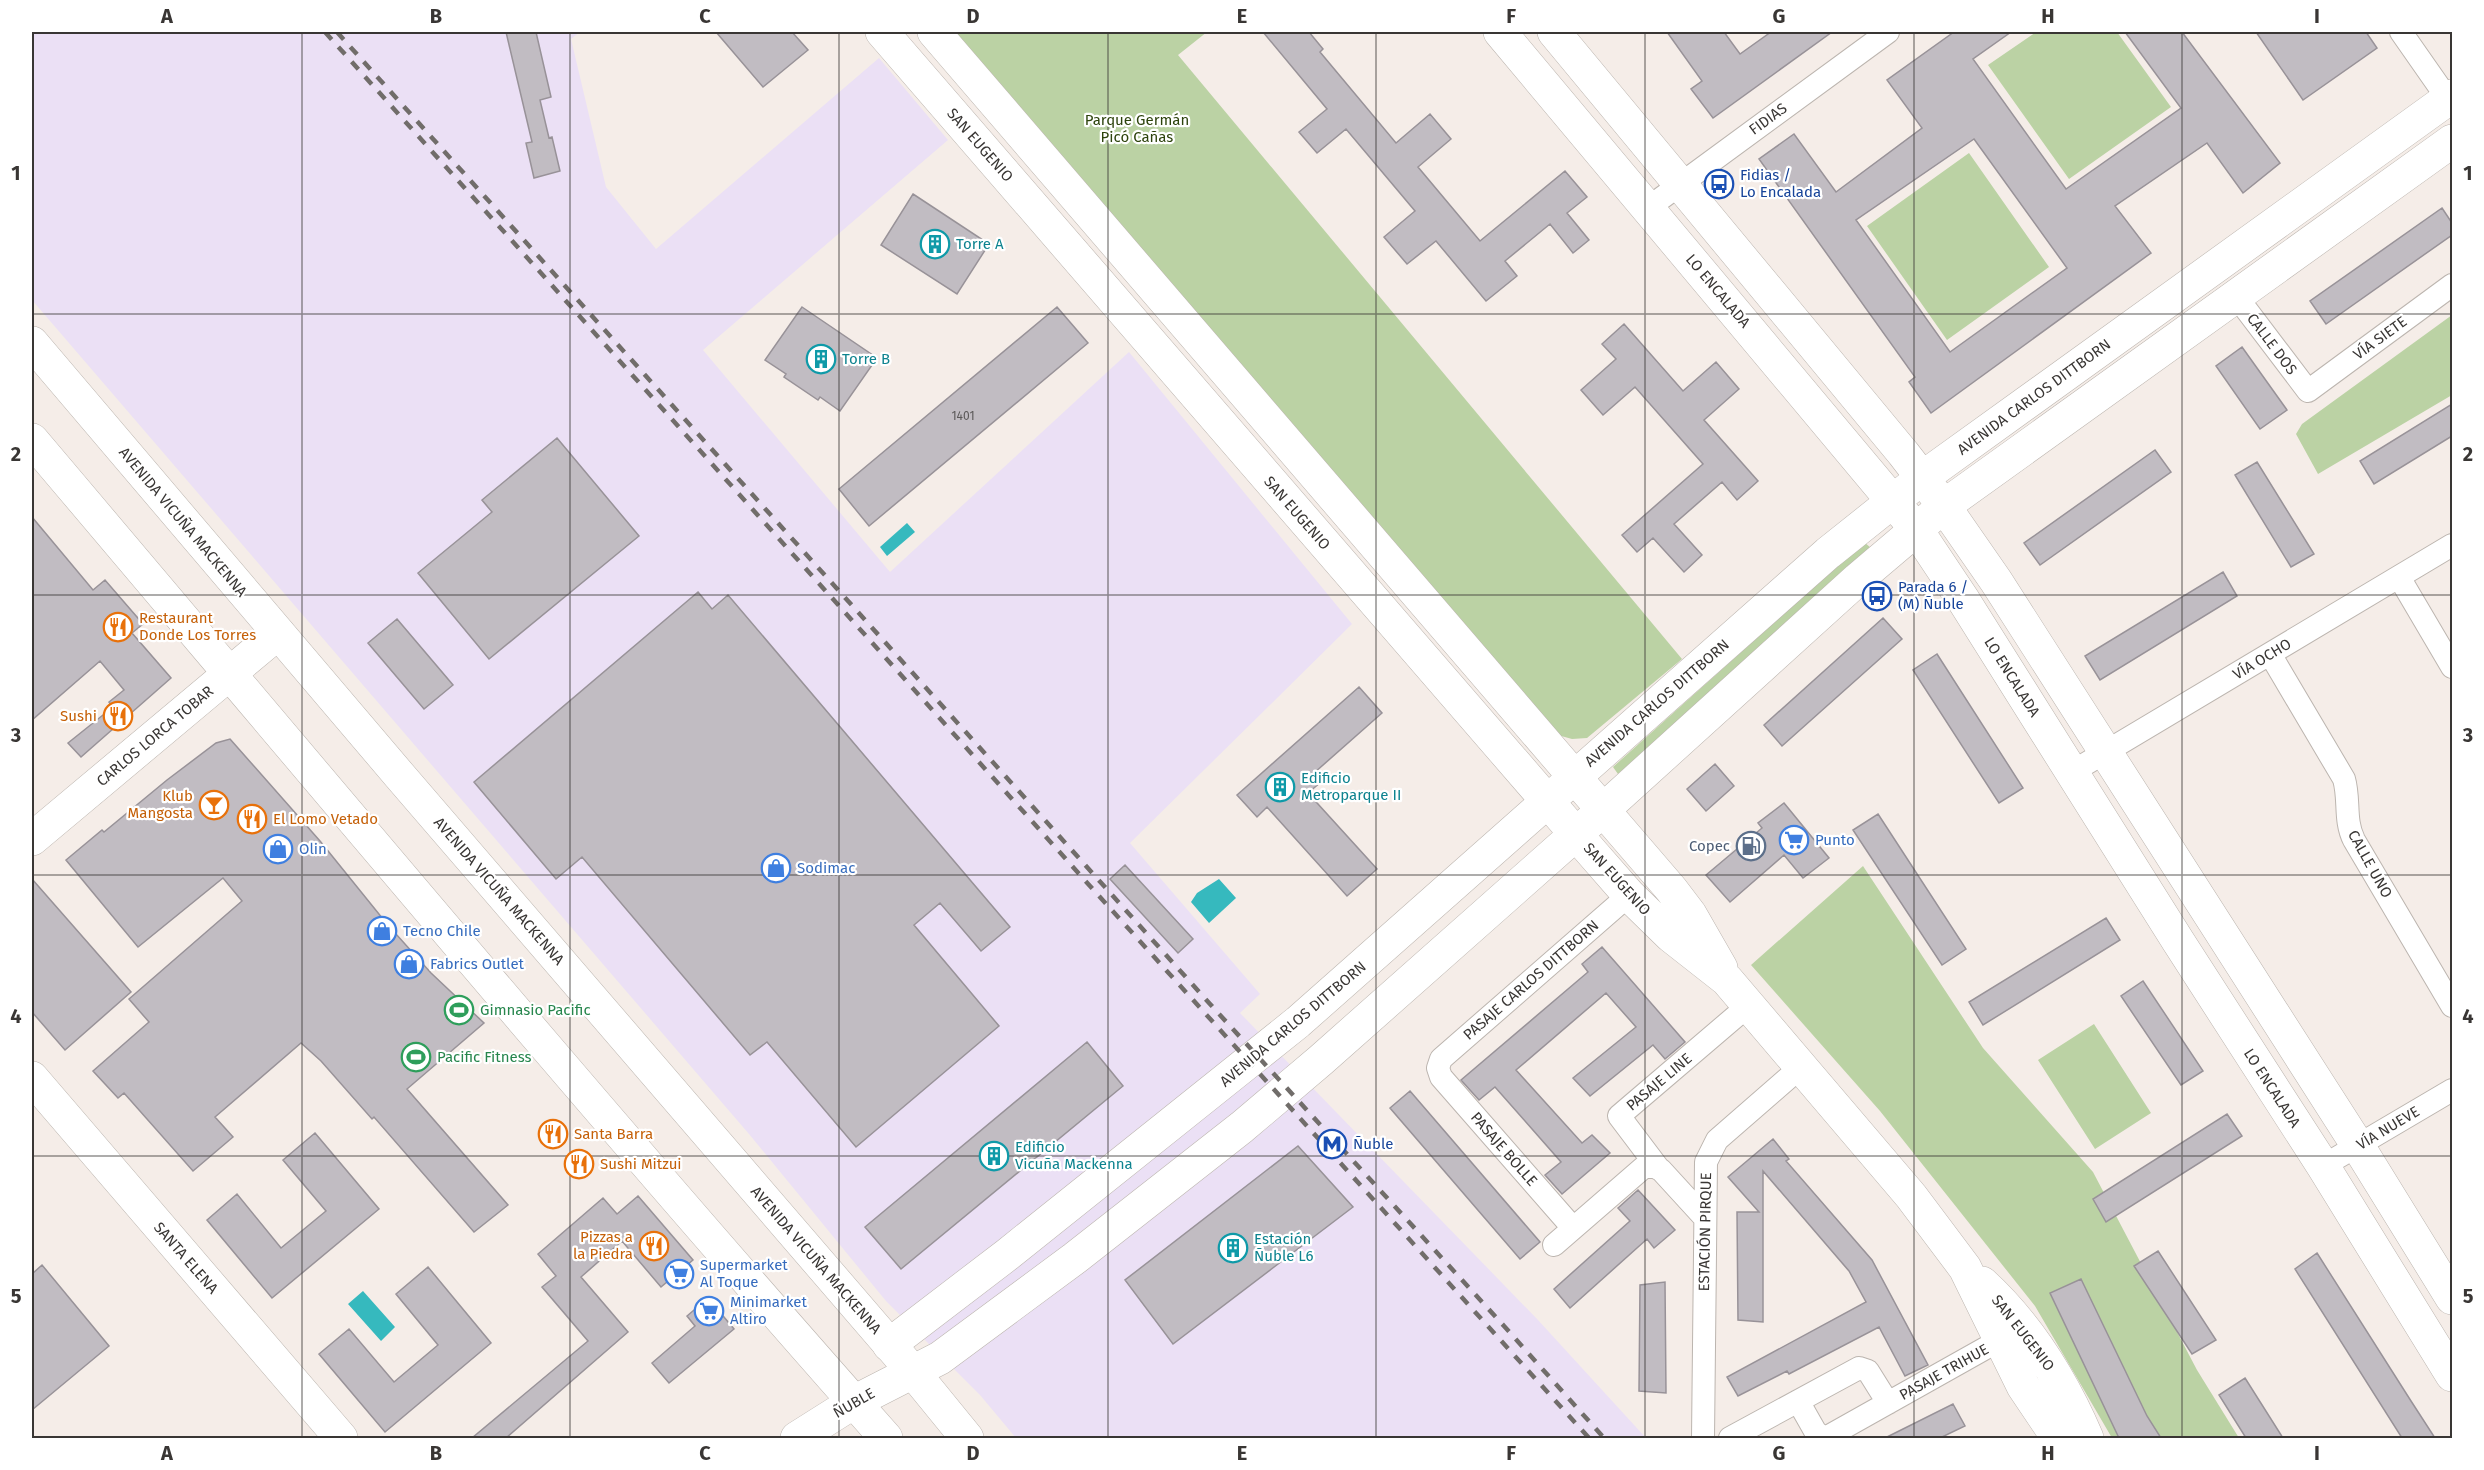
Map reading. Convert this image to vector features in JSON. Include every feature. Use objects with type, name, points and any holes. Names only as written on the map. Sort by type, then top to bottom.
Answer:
[{"type":"main road","name":"SAN EUGENIO","points":[[934,32],[1671,889],[1710,946],[1727,980]]},
{"type":"main road","name":"LO ENCALADA","points":[[1500,32],[1916,529],[2323,1166],[2452,1375]]},
{"type":"main road","points":[[1554,32],[1944,506],[1996,580],[2358,1146],[2452,1298]]},
{"type":"main road","name":"SAN EUGENIO","points":[[895,34],[932,89],[1629,895],[1671,936],[1727,980],[1802,1066],[1897,1179],[1965,1268],[1992,1292],[2037,1346],[2067,1396],[2087,1438]]},
{"type":"main road","points":[[932,89],[932,78],[939,68],[961,62]]},
{"type":"main road","name":"AVENIDA CARLOS DITTBORN","points":[[889,1345],[1008,1254],[1298,1022],[1828,553],[1893,501],[2451,100]]},
{"type":"main road","points":[[914,1373],[939,1358],[1059,1271],[1242,1126],[1321,1060],[1944,506],[2452,141]]},
{"type":"main road","name":"AVENIDA VICUÑA MACKENNA","points":[[32,343],[914,1373],[967,1438]]},
{"type":"main road","points":[[1834,431],[1864,406]]},
{"type":"main road","points":[[32,440],[527,1023],[886,1438]]},
{"type":"main road","points":[[1964,601],[1996,580]]},
{"type":"main road","name":"CARLOS LORCA TOBAR","points":[[32,839],[278,633]]},
{"type":"main road","name":"SANTA ELENA","points":[[32,1078],[341,1438]]},
{"type":"main road","name":"SAN EUGENIO","points":[[1965,1268],[2023,1386],[2058,1438]]},
{"type":"main road","name":"ÑUBLE","points":[[797,1438],[854,1402],[914,1373]]},
{"type":"street","name":"FIDIAS","points":[[1648,208],[1888,32]]},
{"type":"street","points":[[2401,32],[2451,100]]},
{"type":"street","name":"VÍA SIETE","points":[[2308,391],[2452,285]]},
{"type":"street","name":"CALLE DOS","points":[[2236,296],[2308,391]]},
{"type":"street","name":"VÍA OCHO","points":[[2072,772],[2452,545]]},
{"type":"street","points":[[2399,577],[2452,667]]},
{"type":"street","name":"CALLE UNO","points":[[2270,654],[2344,779],[2348,798],[2347,816],[2350,832],[2452,1006]]},
{"type":"street","name":"PASAJE CARLOS DITTBORN","points":[[1438,1068],[1441,1059],[1629,895]]},
{"type":"street","name":"PASAJE LINE","points":[[1704,1217],[1659,1169],[1619,1116],[1749,1005]]},
{"type":"street","name":"ESTACIÓN PIRQUE","points":[[1703,1438],[1706,1162],[1717,1140],[1802,1066]]},
{"type":"street","name":"PASAJE BOLLE","points":[[1438,1068],[1441,1077],[1573,1228]]},
{"type":"street","name":"VÍA NUEVE","points":[[2323,1166],[2452,1090]]},
{"type":"street","points":[[1554,1245],[1638,1170],[1651,1166],[1659,1169]]},
{"type":"street","name":"PASAJE TRIHUE","points":[[1798,1401],[1815,1431],[1825,1437],[2000,1340]]},
{"type":"street","name":"PASAJE TRIHUE","points":[[1730,1438],[1859,1368],[1868,1371],[1888,1403]]},
{"type":"shaded area","points":[[32,32],[580,32],[571,39],[606,187],[656,249],[879,58],[948,140],[703,350],[890,572],[1129,352],[1352,624],[1130,843],[1260,994],[1240,1013],[1538,1320],[1646,1438],[1016,1438],[980,1395],[886,1301],[749,1134],[32,300]]},
{"type":"green space","name":"Parque Germán Picó Cañas","points":[[949,32],[1207,32],[1178,55],[1682,659],[1587,738],[1572,739],[1547,732]]},
{"type":"green space","points":[[2036,32],[2117,32],[2171,107],[2069,179],[1988,65]]},
{"type":"green space","points":[[1969,153],[2049,267],[1947,340],[1867,226]]},
{"type":"green space","points":[[2452,315],[2452,395],[2318,474],[2296,434],[2302,424]]},
{"type":"green space","points":[[1864,542],[1871,548],[1618,774],[1613,767]]},
{"type":"green space","points":[[1863,866],[1983,1048],[2093,1172],[2197,1370],[2239,1438],[2112,1438],[2035,1306],[1880,1111],[1751,965]]},
{"type":"green space","points":[[2094,1024],[2151,1113],[2095,1149],[2038,1060]]},
{"type":"water","points":[[907,523],[915,532],[887,556],[880,547]]},
{"type":"water","points":[[1219,879],[1236,898],[1209,923],[1191,902],[1197,893]]},
{"type":"water","points":[[363,1291],[395,1327],[381,1341],[348,1304]]},
{"type":"building","points":[[506,32],[536,32],[551,97],[540,100],[560,171],[534,178],[526,143],[532,142]]},
{"type":"building","points":[[716,32],[792,32],[808,50],[763,87]]},
{"type":"building","points":[[1263,32],[1309,32],[1323,49],[1320,52],[1396,143],[1430,114],[1451,139],[1418,167],[1480,241],[1565,171],[1587,197],[1567,213],[1589,240],[1573,253],[1550,224],[1505,261],[1517,276],[1486,301],[1436,241],[1407,264],[1384,237],[1415,211],[1346,129],[1317,153],[1299,132],[1327,109]]},
{"type":"building","points":[[1667,32],[1724,32],[1740,54],[1771,32],[1832,32],[1713,118],[1691,89],[1702,81]]},
{"type":"building","points":[[1954,32],[2011,32],[1973,59],[2066,189],[2181,108],[2125,32],[2182,32],[2280,163],[2243,193],[2207,143],[2115,206],[2151,253],[1931,413],[1909,382],[1915,377],[1759,159],[1794,134],[1836,192],[1922,128],[1887,80]],"holes":[[[1974,139],[2067,268],[1950,352],[1856,220]]]},
{"type":"building","points":[[2256,32],[2366,32],[2377,48],[2303,100]]},
{"type":"building","name":"Torre A","points":[[913,194],[989,244],[957,294],[881,245]]},
{"type":"building","points":[[2442,208],[2452,223],[2452,235],[2326,324],[2310,301]]},
{"type":"building","name":"Torre B","points":[[802,307],[877,358],[840,411],[820,397],[818,400],[784,377],[786,374],[765,360]]},
{"type":"building","points":[[1057,307],[1088,343],[869,526],[839,489]]},
{"type":"building","points":[[1624,324],[1683,391],[1716,362],[1739,389],[1704,420],[1758,481],[1737,500],[1722,482],[1674,524],[1702,555],[1684,572],[1653,538],[1637,552],[1622,535],[1703,464],[1635,387],[1603,415],[1581,390],[1616,359],[1602,344]]},
{"type":"building","points":[[2242,347],[2287,410],[2260,429],[2216,366]]},
{"type":"building","points":[[2452,404],[2452,436],[2374,484],[2360,461]]},
{"type":"building","points":[[557,438],[639,536],[489,659],[418,573],[492,512],[482,500]]},
{"type":"building","points":[[2155,450],[2171,472],[2040,565],[2024,543]]},
{"type":"building","points":[[2257,462],[2314,554],[2291,567],[2235,475]]},
{"type":"building","points":[[32,517],[93,590],[105,580],[143,624],[132,633],[171,678],[81,757],[68,743],[113,707],[109,702],[124,690],[100,661],[32,720]]},
{"type":"building","points":[[2223,572],[2237,596],[2100,680],[2085,656]]},
{"type":"building","name":"Sodimac","points":[[698,592],[712,609],[728,595],[1010,927],[981,951],[940,903],[914,925],[999,1026],[856,1147],[767,1042],[750,1055],[582,857],[556,879],[474,782]]},
{"type":"building","points":[[1883,618],[1902,639],[1782,746],[1764,725]]},
{"type":"building","points":[[397,619],[453,685],[424,709],[368,643]]},
{"type":"building","points":[[1937,654],[2023,788],[1999,803],[1913,670]]},
{"type":"building","name":"Edificio Metroparque II","points":[[1359,687],[1382,713],[1314,773],[1321,782],[1308,793],[1377,869],[1347,896],[1267,807],[1257,817],[1237,795]]},
{"type":"building","points":[[230,739],[320,841],[387,924],[431,973],[484,1023],[407,1089],[508,1205],[474,1232],[374,1117],[372,1119],[321,1061],[301,1043],[215,1117],[233,1137],[193,1171],[124,1093],[118,1098],[93,1071],[149,1022],[129,999],[242,901],[223,878],[138,947],[66,860],[216,743]]},
{"type":"building","points":[[1715,764],[1734,786],[1706,811],[1687,789]]},
{"type":"building","points":[[1784,803],[1829,858],[1803,878],[1784,855],[1730,902],[1706,875],[1762,828],[1758,823]]},
{"type":"building","points":[[1878,814],[1966,949],[1942,965],[1853,830]]},
{"type":"building","points":[[1125,865],[1193,939],[1178,953],[1110,879]]},
{"type":"building","points":[[32,879],[131,992],[65,1050],[32,1012]]},
{"type":"building","points":[[2106,918],[2120,940],[1983,1025],[1969,1002]]},
{"type":"building","points":[[1602,947],[1685,1042],[1665,1059],[1653,1045],[1590,1096],[1573,1078],[1636,1027],[1606,993],[1516,1070],[1582,1143],[1592,1135],[1610,1153],[1562,1194],[1545,1175],[1561,1162],[1495,1087],[1479,1100],[1461,1080],[1588,972],[1582,964]]},
{"type":"building","points":[[2143,981],[2203,1071],[2181,1085],[2121,996]]},
{"type":"building","name":"Edificio Vicuña Mackenna","points":[[1087,1042],[1123,1086],[901,1269],[865,1227]]},
{"type":"building","points":[[1410,1091],[1540,1242],[1520,1259],[1390,1108]]},
{"type":"building","points":[[2227,1114],[2242,1136],[2106,1222],[2093,1199]]},
{"type":"building","points":[[315,1133],[379,1209],[272,1298],[207,1220],[237,1194],[281,1248],[326,1211],[283,1160]]},
{"type":"building","points":[[1773,1139],[1789,1159],[1786,1161],[1872,1260],[1928,1365],[1905,1376],[1879,1327],[1789,1374],[1787,1371],[1738,1396],[1727,1377],[1866,1302],[1849,1271],[1763,1171],[1763,1322],[1738,1320],[1737,1212],[1759,1212],[1728,1177]]},
{"type":"building","name":"Estación Ñuble L6","points":[[1298,1146],[1353,1207],[1173,1344],[1125,1280]]},
{"type":"building","points":[[1638,1190],[1675,1230],[1654,1248],[1647,1239],[1570,1308],[1554,1289],[1630,1221],[1618,1208]]},
{"type":"building","points":[[638,1196],[693,1260],[661,1287],[622,1241],[581,1277],[628,1332],[506,1438],[472,1438],[588,1341],[542,1287],[556,1276],[538,1254],[603,1198],[617,1214]]},
{"type":"building","points":[[2158,1251],[2216,1340],[2192,1354],[2134,1266]]},
{"type":"building","points":[[2317,1253],[2435,1438],[2402,1438],[2295,1269]]},
{"type":"building","points":[[42,1265],[109,1346],[32,1410],[32,1274]]},
{"type":"building","points":[[428,1267],[491,1343],[385,1432],[319,1354],[349,1329],[394,1382],[438,1345],[396,1294]]},
{"type":"building","points":[[2081,1279],[2147,1416],[2161,1438],[2119,1438],[2050,1293]]},
{"type":"building","points":[[1665,1282],[1666,1393],[1639,1391],[1640,1285]]},
{"type":"building","points":[[708,1298],[734,1329],[669,1383],[652,1363],[695,1326],[687,1316]]},
{"type":"building","points":[[2245,1378],[2283,1438],[2246,1438],[2219,1395]]},
{"type":"building","points":[[1953,1404],[1965,1426],[1940,1438],[1885,1438]]},
{"type":"railway","points":[[325,32],[1090,886],[1589,1438]]},
{"type":"railway","points":[[337,32],[1210,1004],[1604,1438]]},
{"type":"place","name":"Fidias / Lo Encalada","points":[[1719,184]]},
{"type":"place","name":"Torre A","points":[[935,244]]},
{"type":"place","name":"Torre B","points":[[821,359]]},
{"type":"place","name":"Parada 6 / (M) Ñuble","points":[[1877,596]]},
{"type":"place","name":"Restaurant Donde Los Torres","points":[[118,627]]},
{"type":"place","name":"Sushi","points":[[118,716]]},
{"type":"place","name":"Edificio Metroparque II","points":[[1280,787]]},
{"type":"place","name":"Klub Mangosta","points":[[214,805]]},
{"type":"place","name":"El Lomo Vetado","points":[[252,819]]},
{"type":"place","name":"Punto","points":[[1794,840]]},
{"type":"place","name":"Copec","points":[[1751,846]]},
{"type":"place","name":"Olin","points":[[278,849]]},
{"type":"place","name":"Sodimac","points":[[776,868]]},
{"type":"place","name":"Tecno Chile","points":[[382,931]]},
{"type":"place","name":"Fabrics Outlet","points":[[409,964]]},
{"type":"place","name":"Gimnasio Pacific","points":[[459,1010]]},
{"type":"place","name":"Pacific Fitness","points":[[416,1057]]},
{"type":"place","name":"Santa Barra","points":[[553,1134]]},
{"type":"place","name":"Ñuble","points":[[1332,1144]]},
{"type":"place","name":"Edificio Vicuña Mackenna","points":[[994,1156]]},
{"type":"place","name":"Sushi Mitzui","points":[[579,1164]]},
{"type":"place","name":"Pizzas a la Piedra","points":[[654,1246]]},
{"type":"place","name":"Estación Ñuble L6","points":[[1233,1248]]},
{"type":"place","name":"Supermarket Al Toque","points":[[679,1274]]},
{"type":"place","name":"Minimarket Altiro","points":[[709,1311]]}]
